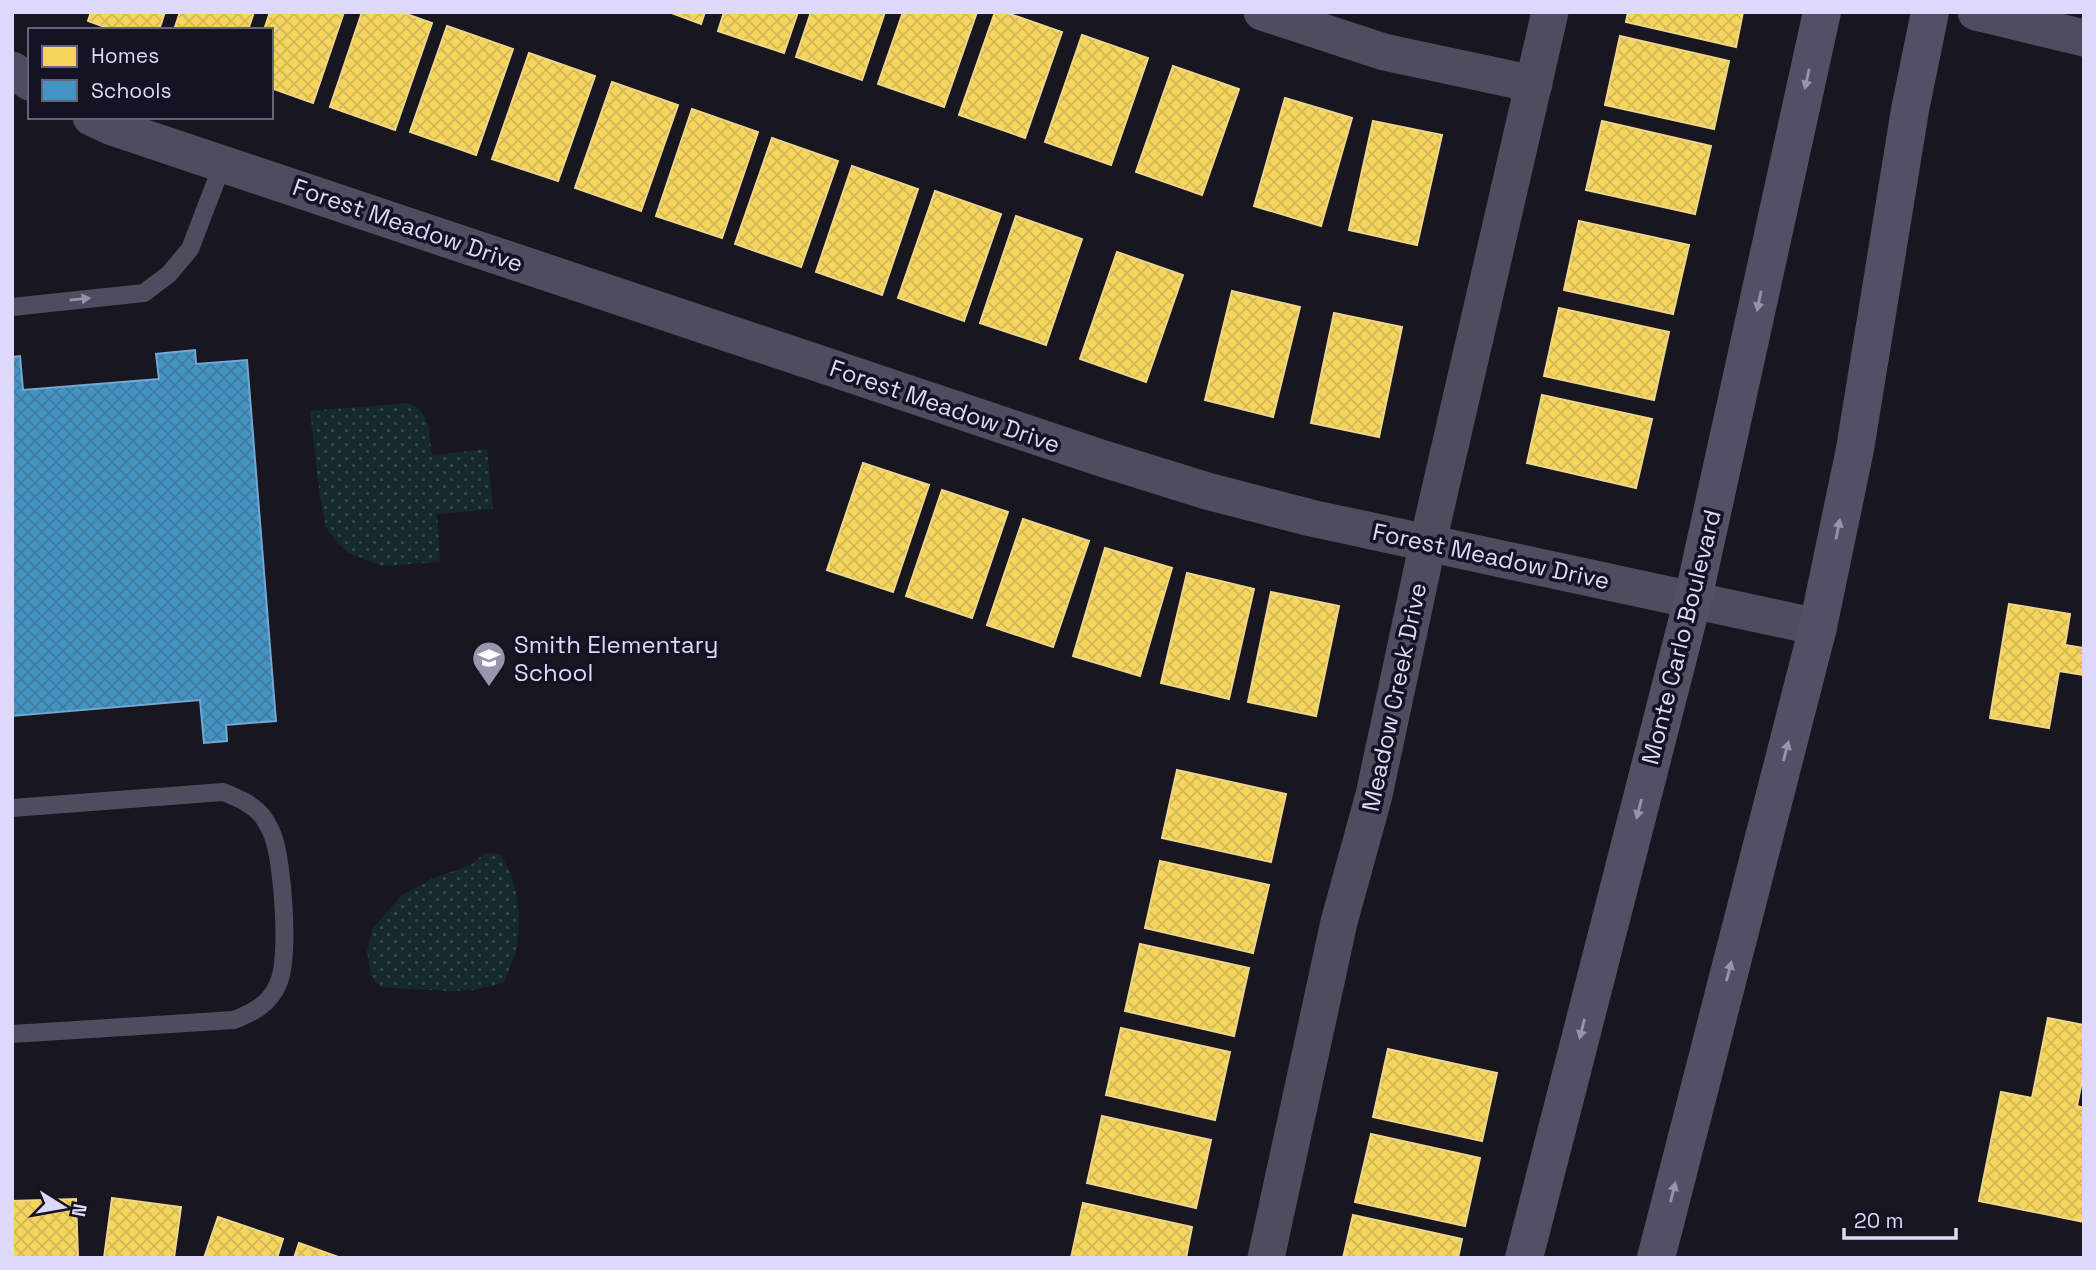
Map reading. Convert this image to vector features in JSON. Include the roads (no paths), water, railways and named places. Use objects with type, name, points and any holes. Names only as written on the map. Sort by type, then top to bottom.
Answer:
[{"type":"main road","name":"Monte Carlo Boulevard","points":[[1524,1258],[1693,599],[1822,12]]},
{"type":"main road","points":[[1656,1258],[1818,627],[1855,449],[1910,110],[1930,12]]},
{"type":"street","points":[[1262,12],[1384,52],[1534,84]]},
{"type":"street","name":"Meadow Creek Drive","points":[[1266,1258],[1344,900],[1374,795],[1428,542],[1550,12]]},
{"type":"street","points":[[1976,12],[2084,38]]},
{"type":"street","points":[[12,71],[28,81]]},
{"type":"street","name":"Forest Meadow Drive","points":[[95,119],[112,127],[1155,476],[1286,511],[1818,627]]},
{"type":"lane","points":[[12,307],[144,293],[169,274],[190,249],[223,163]]},
{"type":"lane","points":[[12,808],[223,792],[244,800],[262,815],[273,835],[278,857],[286,945],[278,985],[268,1001],[253,1013],[234,1020],[12,1034]]},
{"type":"place","name":"Smith Elementary School","points":[[489,688]]}]
